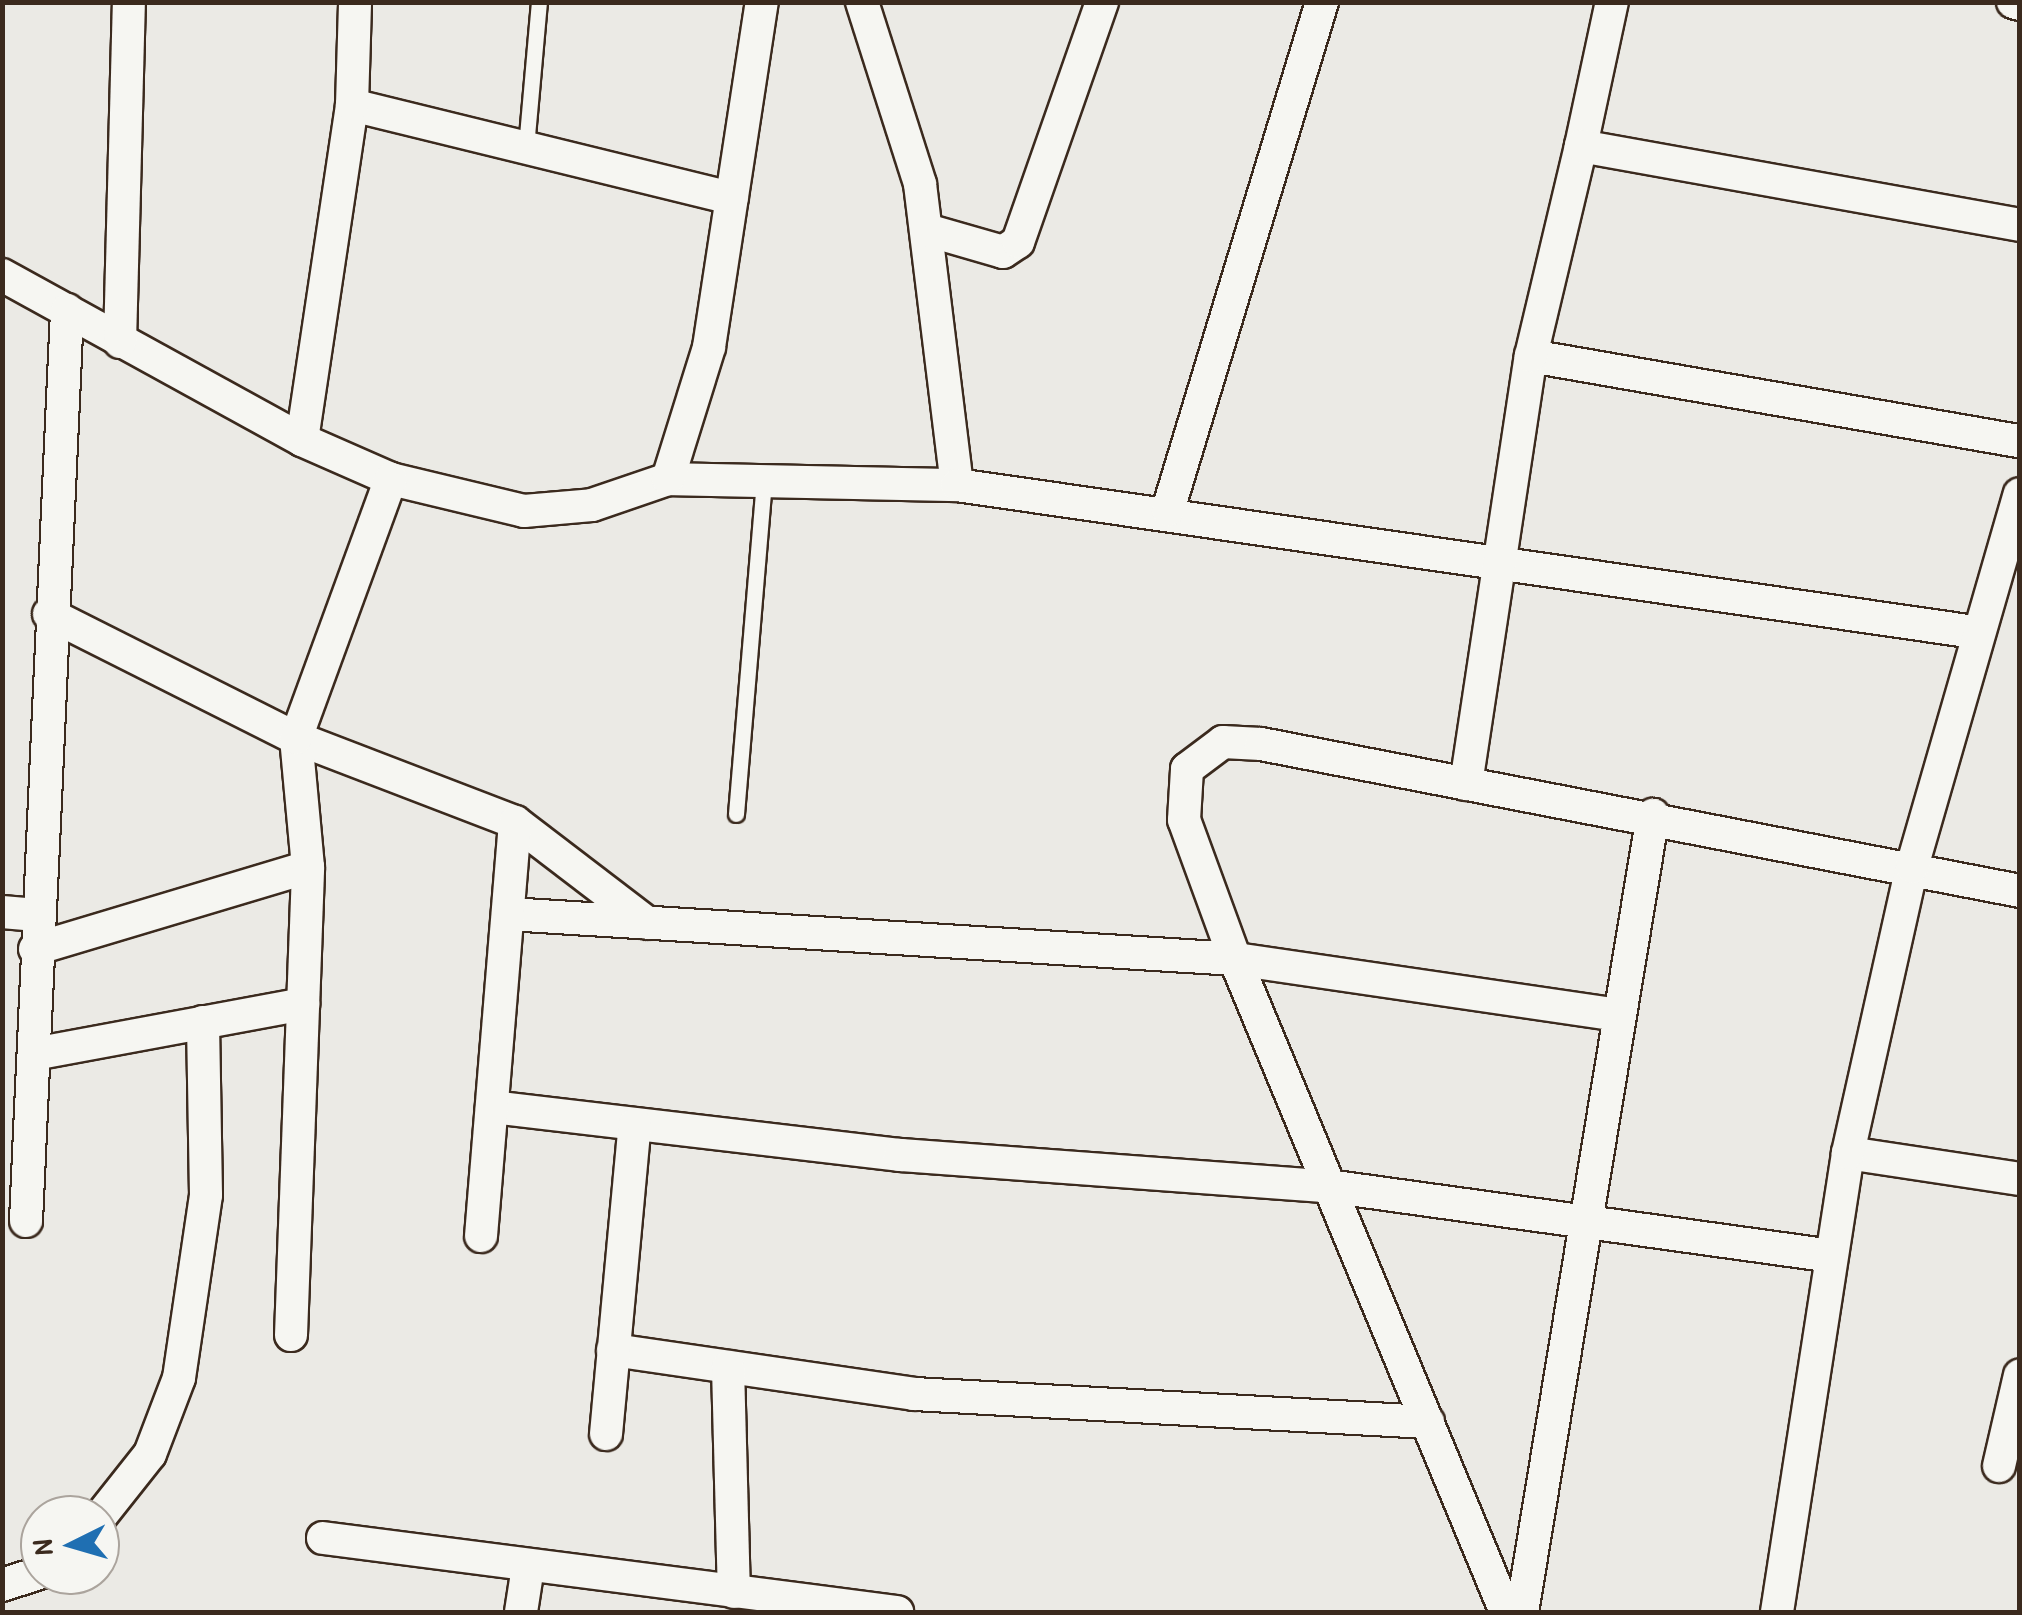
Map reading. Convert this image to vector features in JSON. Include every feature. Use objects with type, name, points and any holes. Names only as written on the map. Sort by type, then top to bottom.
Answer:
[{"type":"street","points":[[120,342],[130,2]]},
{"type":"street","points":[[302,440],[352,105],[354,2]]},
{"type":"street","points":[[668,479],[710,348],[762,2]]},
{"type":"street","points":[[862,2],[927,230],[957,485]]},
{"type":"street","points":[[927,230],[1002,252],[1018,242],[1102,2]]},
{"type":"street","points":[[1168,510],[1322,2]]},
{"type":"street","points":[[1466,784],[1494,567],[1531,356],[1612,2]]},
{"type":"street","points":[[352,105],[732,198]]},
{"type":"street","points":[[1581,146],[2020,225]]},
{"type":"street","points":[[2,275],[302,440],[391,479],[524,512],[592,505],[668,479],[957,485],[1168,510],[1494,567],[1975,632]]},
{"type":"street","points":[[26,1220],[49,614],[67,310]]},
{"type":"street","points":[[1531,356],[2020,441]]},
{"type":"street","points":[[291,1335],[308,868],[296,738],[391,479]]},
{"type":"street","points":[[1777,1612],[1848,1153],[1912,868],[1975,632],[2020,494]]},
{"type":"street","points":[[49,614],[296,738],[516,822],[647,922]]},
{"type":"street","points":[[1506,1612],[1335,1186],[1235,959],[1178,791],[1199,755],[1223,742],[1261,744],[1653,815],[2020,892]]},
{"type":"street","points":[[1522,1612],[1653,815]]},
{"type":"street","points":[[481,1236],[516,822]]},
{"type":"street","points":[[34,949],[308,868]]},
{"type":"street","points":[[2,912],[36,915]]},
{"type":"street","points":[[508,914],[1235,959],[1619,1015]]},
{"type":"street","points":[[34,1054],[304,1004]]},
{"type":"street","points":[[117,1495],[150,1454],[179,1378],[206,1196],[203,1022]]},
{"type":"street","points":[[492,1107],[900,1155],[1335,1186],[1830,1256]]},
{"type":"street","points":[[606,1434],[635,1124]]},
{"type":"street","points":[[1848,1153],[2020,1179]]},
{"type":"street","points":[[614,1350],[914,1394],[1428,1422]]},
{"type":"street","points":[[728,1367],[734,1592]]},
{"type":"street","points":[[1999,1466],[2020,1375]]},
{"type":"street","points":[[323,1538],[898,1612]]},
{"type":"street","points":[[521,1612],[528,1567]]},
{"type":"lane","points":[[526,147],[540,2]]},
{"type":"lane","points":[[736,814],[764,482]]}]
